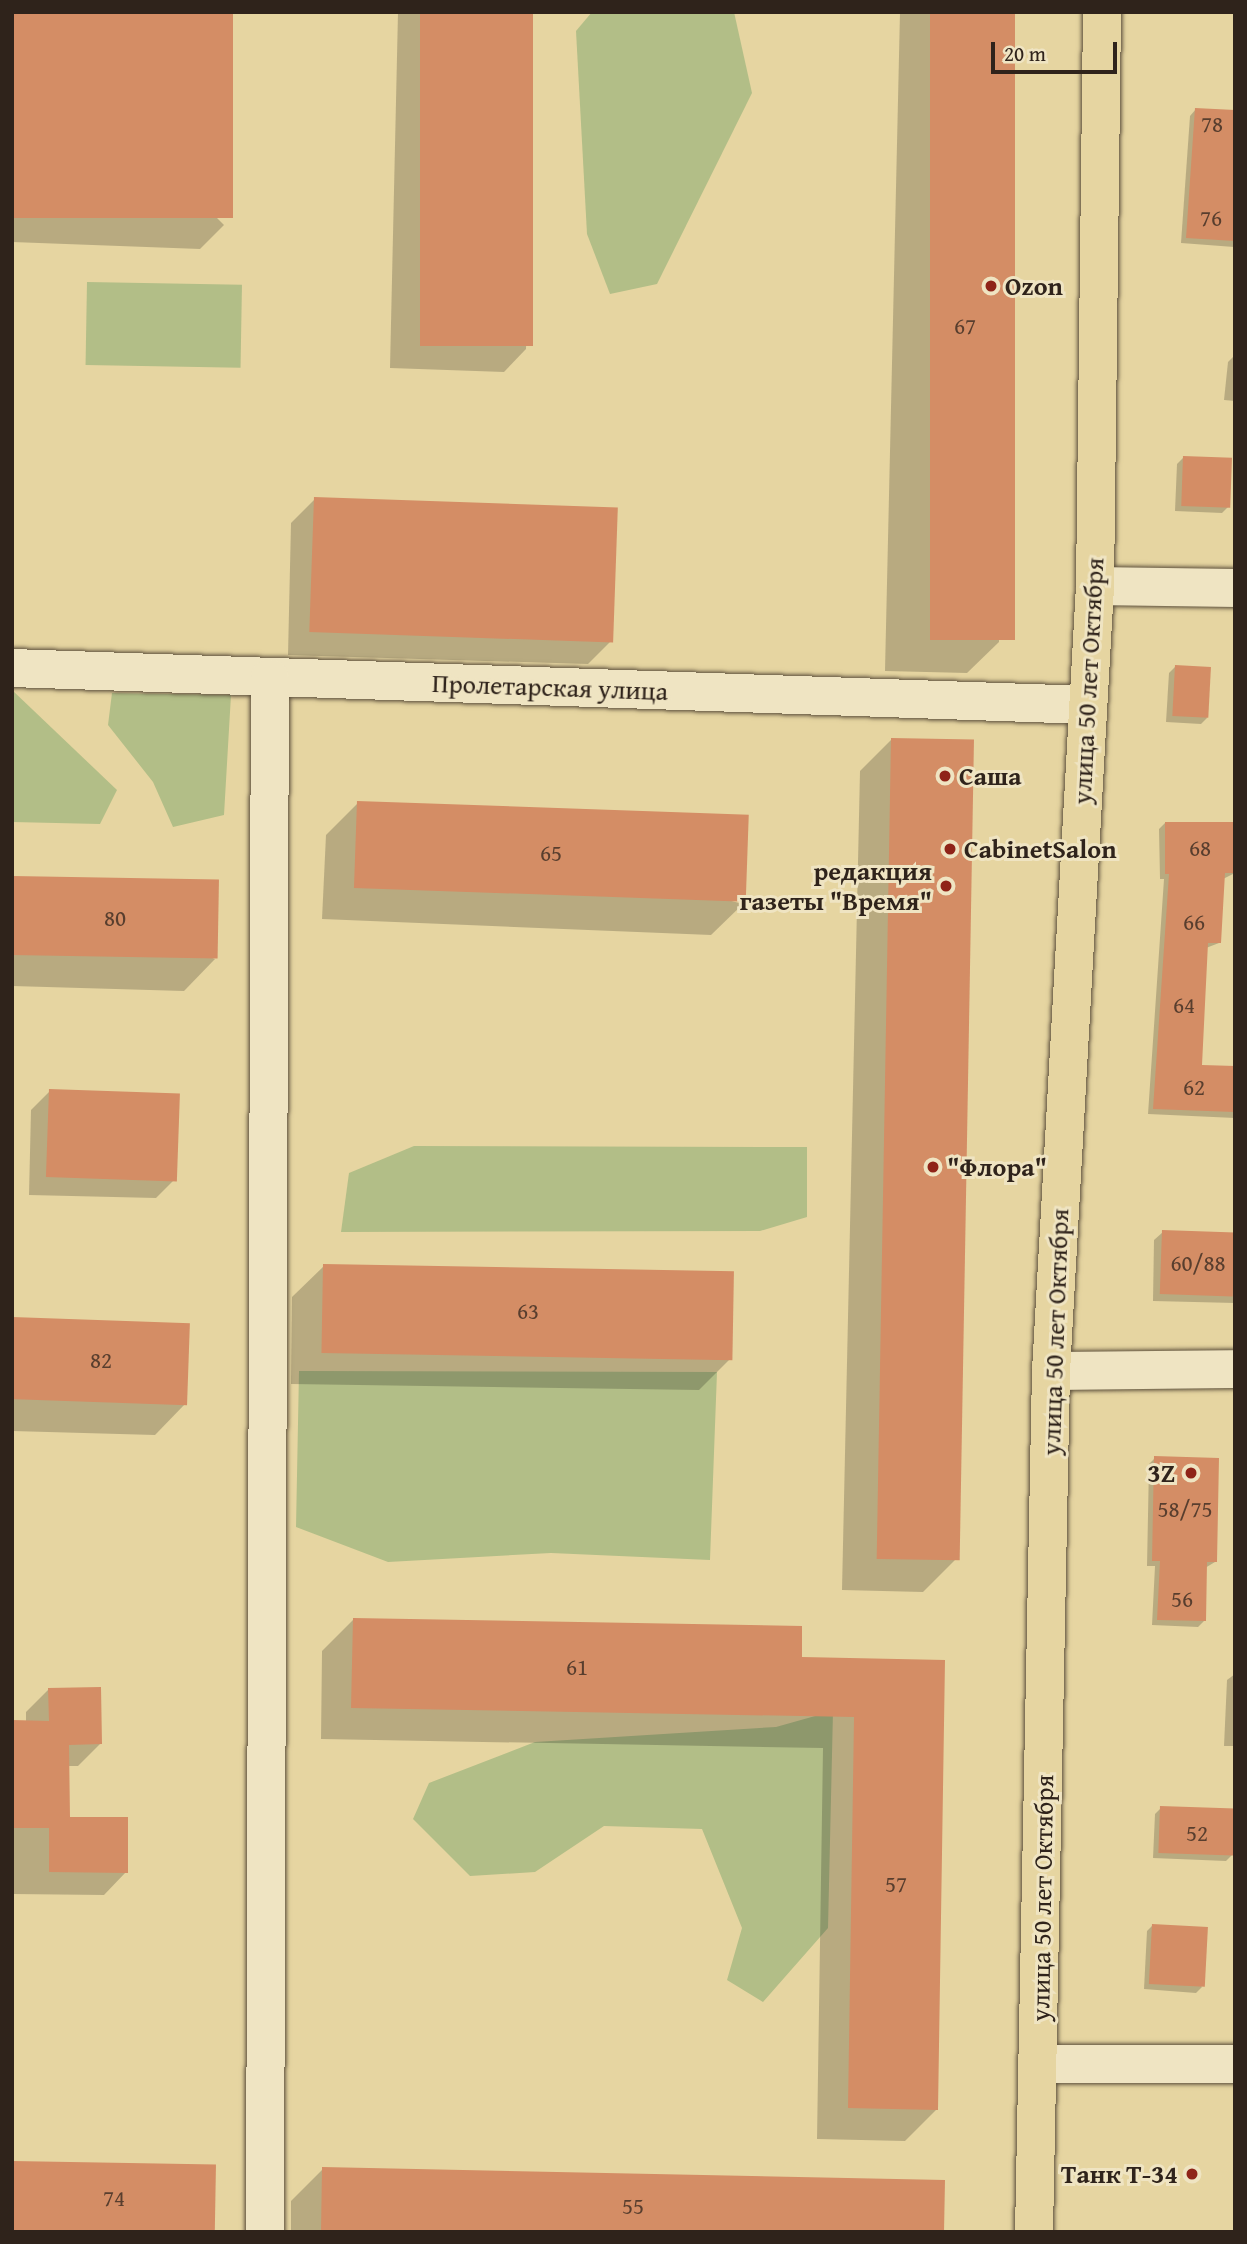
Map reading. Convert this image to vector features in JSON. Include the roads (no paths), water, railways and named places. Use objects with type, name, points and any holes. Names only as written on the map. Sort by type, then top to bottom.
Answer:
[{"type":"main road","name":"улица 50 лет Октября","points":[[1034,2232],[1051,1371],[1095,586],[1102,12]]},
{"type":"street","points":[[1095,586],[1235,588]]},
{"type":"street","name":"Пролетарская улица","points":[[12,668],[1087,705]]},
{"type":"street","points":[[265,2232],[270,678]]},
{"type":"street","points":[[1051,1371],[1235,1369]]},
{"type":"street","points":[[1039,2064],[1235,2064]]},
{"type":"place","name":"Ozon","points":[[991,286]]},
{"type":"place","name":"Саша","points":[[945,776]]},
{"type":"place","name":"CabinetSalon","points":[[950,849]]},
{"type":"place","name":"редакция газеты \"Время\"","points":[[946,886]]},
{"type":"place","name":"\"Флора\"","points":[[933,1167]]},
{"type":"place","name":"3Z","points":[[1191,1473]]},
{"type":"place","name":"Танк Т-34","points":[[1192,2174]]}]
